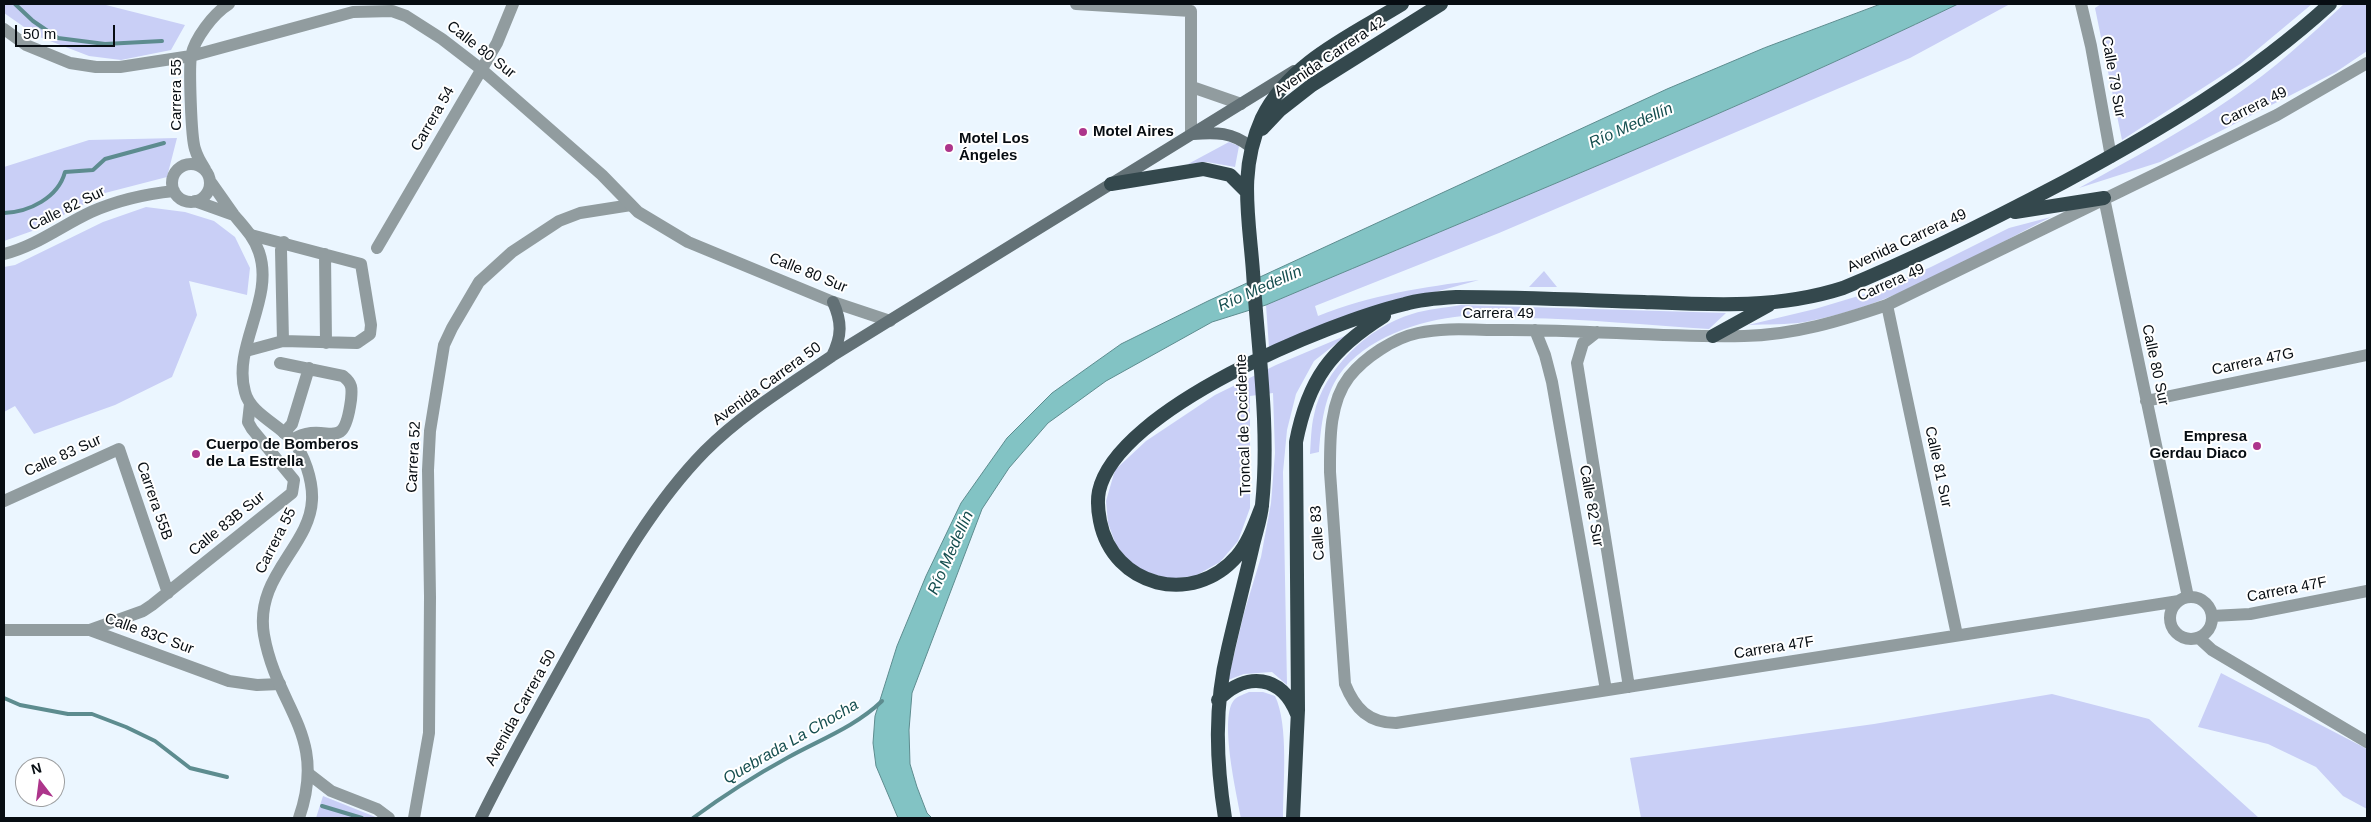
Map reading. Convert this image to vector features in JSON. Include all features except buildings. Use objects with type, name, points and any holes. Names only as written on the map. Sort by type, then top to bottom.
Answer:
[{"type":"highway","name":"Avenida Carrera 42","points":[[1251,147],[1263,117],[1275,96],[1307,63],[1402,4]]},
{"type":"highway","name":"Avenida Carrera 42","points":[[1251,147],[1264,127],[1294,98],[1441,4]]},
{"type":"highway","name":"Avenida Carrera 49","points":[[1434,298],[1502,297],[1714,305],[1771,304],[1818,297],[1843,288],[2004,214],[2111,157],[2215,95],[2286,43],[2330,4]]},
{"type":"highway","name":"Troncal de Occidente","points":[[1225,818],[1218,754],[1218,700],[1228,649],[1262,506],[1264,458],[1262,394],[1246,175],[1251,147]]},
{"type":"highway","points":[[1111,184],[1203,169],[1230,175],[1247,192]]},
{"type":"highway","points":[[2004,214],[2104,198]]},
{"type":"highway","points":[[1262,506],[1247,541],[1236,558],[1216,573],[1192,584],[1174,586],[1158,584],[1136,575],[1123,564],[1110,549],[1102,530],[1098,509],[1099,492],[1106,469],[1120,450],[1144,430],[1189,398],[1240,367],[1275,352],[1387,308],[1434,298]]},
{"type":"highway","points":[[1293,818],[1298,727],[1295,462],[1300,424],[1317,380],[1334,355],[1356,334],[1384,316],[1434,298]]},
{"type":"highway","points":[[1713,336],[1771,304]]},
{"type":"highway","points":[[1218,700],[1228,690],[1241,683],[1255,681],[1269,683],[1281,690],[1291,700],[1296,713],[1298,727]]},
{"type":"main road","name":"Avenida Carrera 50","points":[[481,818],[510,760],[607,587],[675,485],[705,451],[740,420],[832,356],[1307,63]]},
{"type":"main road","points":[[1191,134],[1225,133],[1241,139],[1251,147]]},
{"type":"main road","points":[[832,356],[841,332],[840,318],[833,302]]},
{"type":"street","name":"Carrera 55","points":[[227,4],[200,37],[191,56],[193,139],[198,158],[208,175],[234,215],[251,235],[259,250],[264,279],[246,351],[243,377],[245,392],[250,404],[288,437],[309,477],[312,500],[309,517],[295,544],[278,570],[265,603],[264,635],[280,684],[304,738],[309,774],[299,818]]},
{"type":"street","name":"Carrera 54","points":[[377,248],[497,43],[513,4]]},
{"type":"street","points":[[1076,4],[1191,11],[1191,134]]},
{"type":"street","name":"Calle 79 Sur","points":[[2082,4],[2111,157]]},
{"type":"street","name":"Calle 80 Sur","points":[[4,29],[26,45],[50,55],[70,63],[96,67],[143,64],[191,56],[353,12],[371,10],[392,11],[406,16],[442,39],[481,69],[602,175],[638,212],[688,242],[765,268],[833,302],[890,320]]},
{"type":"street","name":"Carrera 49","points":[[1381,350],[1417,333],[1439,330],[1535,330],[1713,336],[1767,335],[1805,330],[1887,305],[2278,115],[2367,63]]},
{"type":"street","points":[[1192,86],[1241,104]]},
{"type":"street","name":"Carrera 55","points":[[177,170],[190,150],[193,139]]},
{"type":"street","points":[[193,164],[208,175],[207,194],[195,201],[183,200],[174,191],[172,180],[177,170],[182,166],[193,164]]},
{"type":"street","name":"Calle 82 Sur","points":[[4,254],[21,250],[74,221],[112,204],[153,193],[174,191]]},
{"type":"street","name":"Calle 80 Sur","points":[[2104,198],[2146,401],[2183,599]]},
{"type":"street","name":"Carrera 55","points":[[195,201],[234,215]]},
{"type":"street","name":"Carrera 52","points":[[414,818],[429,732],[430,597],[428,470],[430,432],[444,345],[479,282],[512,252],[559,221],[580,213],[630,205]]},
{"type":"street","points":[[246,351],[283,341],[357,344],[370,334],[371,325],[364,270],[361,264],[284,242],[251,235]]},
{"type":"street","points":[[283,341],[281,250],[284,242]]},
{"type":"street","points":[[325,254],[326,342]]},
{"type":"street","name":"Calle 81 Sur","points":[[1887,305],[1957,635]]},
{"type":"street","name":"Calle 82 Sur","points":[[1535,330],[1545,355],[1552,382],[1606,690]]},
{"type":"street","name":"Calle 82 Sur","points":[[1597,332],[1583,343],[1577,363],[1629,687]]},
{"type":"street","name":"Calle 83","points":[[1375,720],[1356,707],[1345,684],[1340,633],[1330,441],[1333,418],[1345,383],[1366,360],[1381,350]]},
{"type":"street","name":"Carrera 47G","points":[[2146,401],[2367,355]]},
{"type":"street","points":[[280,363],[343,376],[350,382],[352,389],[348,422],[343,431],[334,435],[318,431],[288,437]]},
{"type":"street","points":[[288,437],[309,368]]},
{"type":"street","name":"Calle 83B Sur","points":[[90,630],[143,611],[292,493],[294,480],[248,422],[250,404]]},
{"type":"street","name":"Carrera 55B","points":[[119,449],[168,593]]},
{"type":"street","name":"Calle 83 Sur","points":[[4,500],[119,449]]},
{"type":"street","name":"Carrera 47F","points":[[2212,616],[2238,616],[2367,592]]},
{"type":"street","points":[[2183,599],[2201,600],[2206,604],[2212,616],[2209,629],[2199,638],[2185,638],[2174,631],[2171,625],[2171,612],[2183,599]]},
{"type":"street","name":"Carrera 47F","points":[[1375,720],[1396,723],[2183,599]]},
{"type":"street","name":"Calle 83C Sur","points":[[4,630],[90,630],[228,681],[256,685],[280,684]]},
{"type":"street","points":[[2199,638],[2212,650],[2367,742]]},
{"type":"street","points":[[309,774],[331,791],[377,810],[390,818]]},
{"type":"shaded area","points":[[4,4],[102,4],[185,25],[171,50],[121,60],[89,56],[37,36],[4,13]]},
{"type":"shaded area","points":[[1958,4],[2010,4],[1910,58],[1499,233],[1315,306],[1318,316],[1377,297],[1479,280],[1395,303],[1269,348],[1266,305],[1701,121]]},
{"type":"shaded area","points":[[2101,4],[2312,4],[2240,64],[2122,140],[2095,8]]},
{"type":"shaded area","points":[[2344,4],[2367,4],[2367,51],[2336,72],[2160,162],[2079,188],[2176,133],[2248,87],[2304,41]]},
{"type":"shaded area","points":[[177,138],[167,177],[105,193],[35,230],[4,241],[4,167],[89,140]]},
{"type":"shaded area","points":[[1229,142],[1239,146],[1235,167],[1207,162],[1188,164]]},
{"type":"shaded area","points":[[146,207],[185,212],[214,221],[235,237],[250,268],[247,295],[189,281],[197,315],[172,377],[115,405],[34,434],[15,406],[4,412],[4,267],[15,265],[103,222]]},
{"type":"shaded area","points":[[2051,217],[1962,264],[1870,304],[1838,315],[1805,322],[1748,325],[1815,309],[1875,291],[1931,267],[2009,228]]},
{"type":"shaded area","points":[[1544,271],[1557,287],[1529,287]]},
{"type":"shaded area","points":[[1461,305],[1726,313],[1709,329],[1478,316],[1446,318],[1411,327],[1378,341],[1363,351],[1339,375],[1327,402],[1322,422],[1319,452],[1310,454],[1313,420],[1319,398],[1337,367],[1350,352],[1379,329],[1396,320],[1424,311]]},
{"type":"shaded area","points":[[1347,335],[1314,361],[1296,394],[1287,430],[1283,472],[1287,685],[1272,672],[1244,674],[1228,680],[1244,613],[1261,557],[1271,503],[1275,453],[1273,393],[1250,396],[1250,508],[1238,541],[1220,562],[1195,576],[1169,579],[1147,572],[1131,564],[1116,545],[1108,523],[1106,501],[1115,470],[1146,441],[1215,395],[1276,365]]},
{"type":"shaded area","points":[[2221,673],[2367,749],[2367,809],[2343,796],[2316,767],[2268,744],[2198,727]]},
{"type":"shaded area","points":[[1249,692],[1263,692],[1275,696],[1279,708],[1284,739],[1283,818],[1241,818],[1230,756],[1228,721],[1230,708],[1235,699]]},
{"type":"shaded area","points":[[2052,694],[2149,719],[2259,818],[1641,818],[1630,758],[1874,724]]},
{"type":"shaded area","points":[[323,796],[378,818],[316,818]]},
{"type":"water","name":"Río Medellín","points":[[1881,4],[1958,4],[1787,83],[1614,159],[1266,305],[1212,322],[1106,381],[1048,423],[1009,468],[982,509],[912,693],[909,730],[910,764],[927,813],[932,818],[898,818],[876,766],[873,743],[875,716],[897,646],[926,576],[961,503],[1007,438],[1052,393],[1121,344],[1208,301],[1667,89],[1764,48]]},
{"type":"waterway","points":[[15,4],[33,21],[58,38],[105,44],[162,41]]},
{"type":"waterway","points":[[4,213],[23,210],[41,202],[56,189],[65,172],[93,170],[105,159],[164,143]]},
{"type":"waterway","name":"Quebrada La Chocha","points":[[4,698],[20,705],[68,714],[92,714],[155,741],[190,768],[227,777]]},
{"type":"waterway","name":"Quebrada La Chocha","points":[[693,818],[763,772],[799,751],[849,726],[882,701]]},
{"type":"waterway","name":"Quebrada La Chocha","points":[[322,806],[362,818]]},
{"type":"place","name":"Motel Aires","points":[[1083,132]]},
{"type":"place","name":"Motel Los Ángeles","points":[[949,148]]},
{"type":"place","name":"Empresa Gerdau Diaco","points":[[2257,446]]},
{"type":"place","name":"Cuerpo de Bomberos de La Estrella","points":[[196,454]]}]
